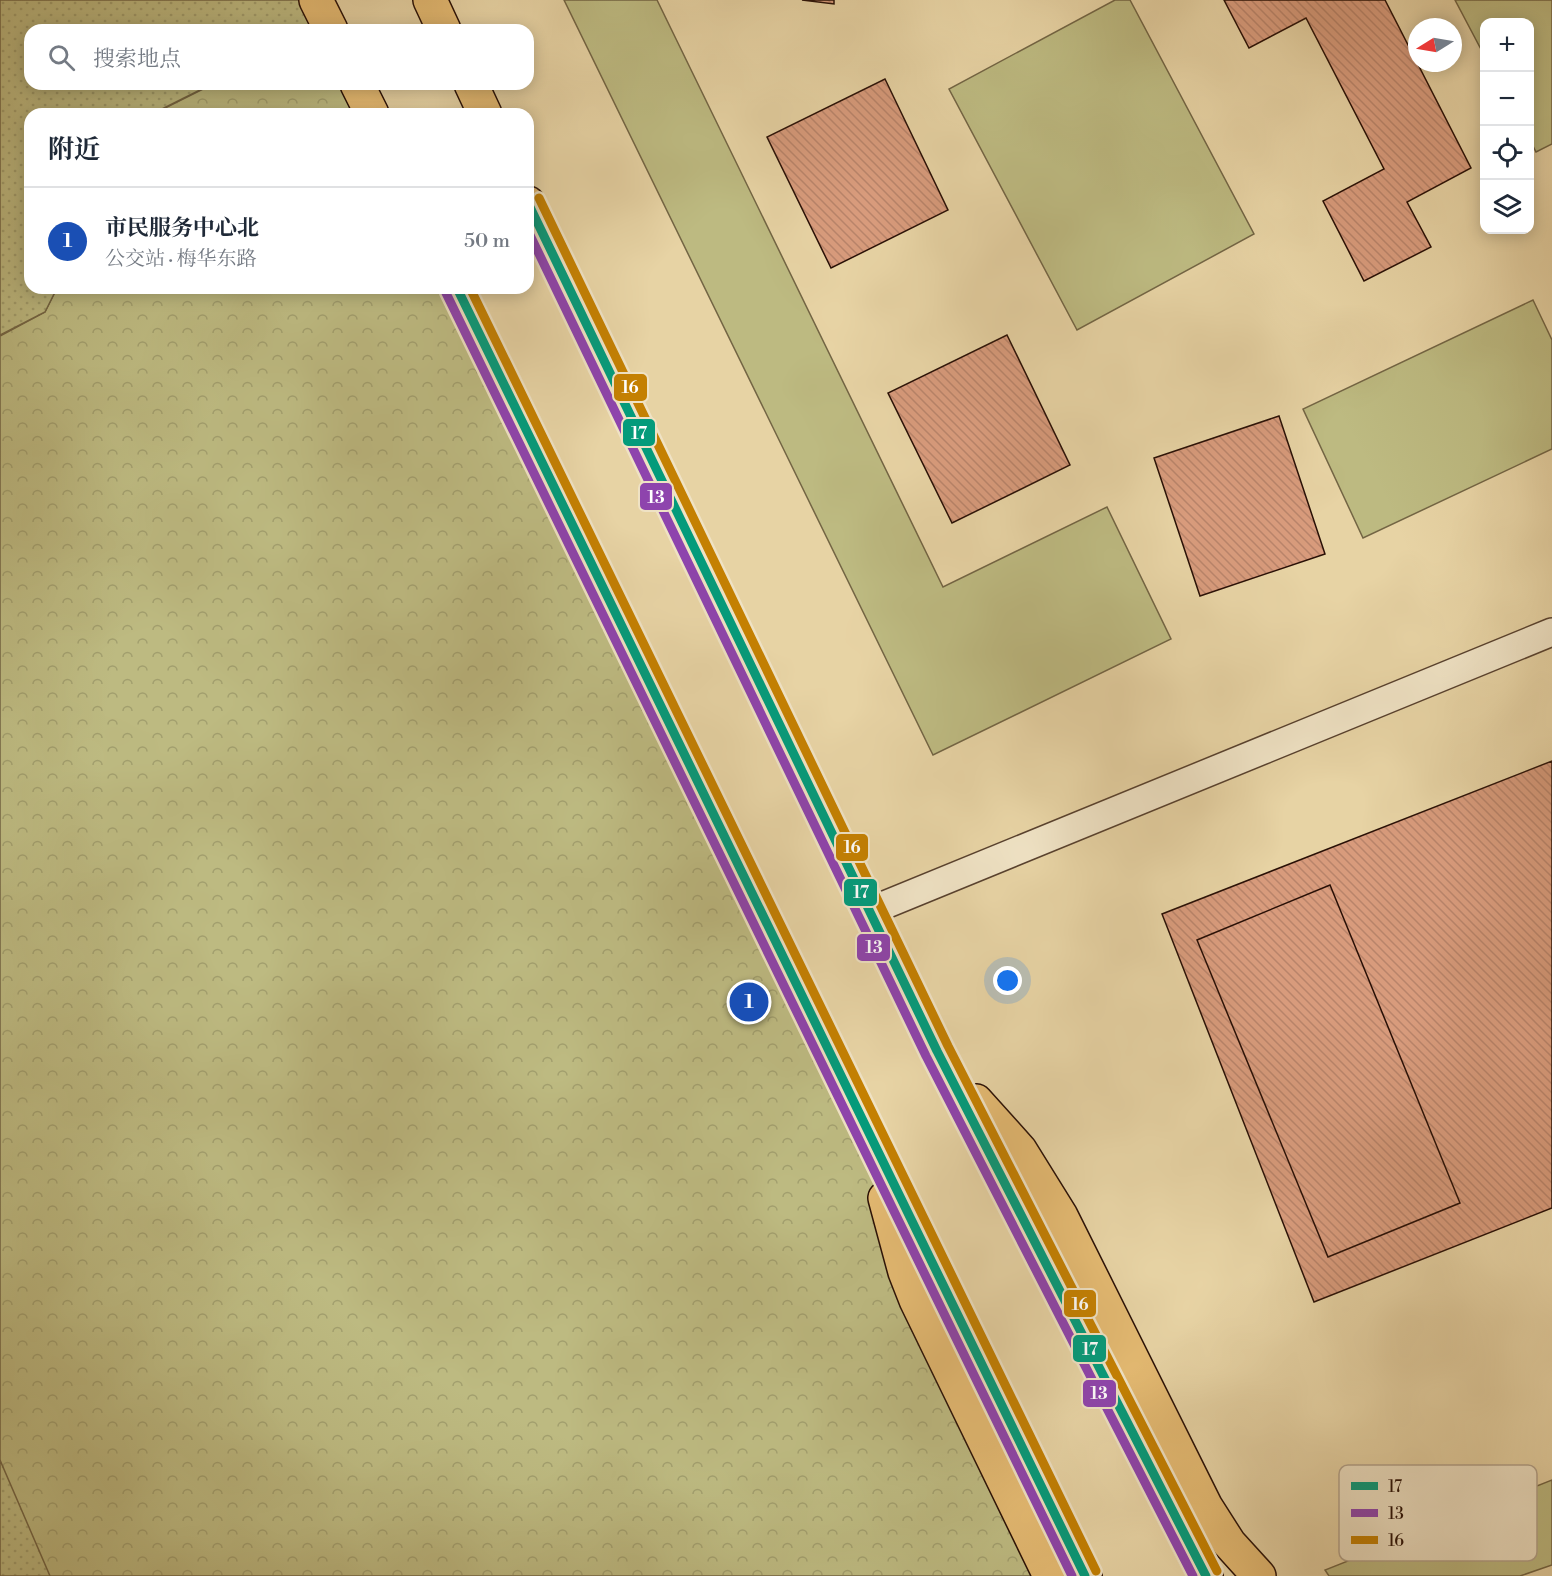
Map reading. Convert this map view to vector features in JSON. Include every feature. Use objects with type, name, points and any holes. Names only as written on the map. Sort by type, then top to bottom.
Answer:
[{"type":"main road","points":[[316,0],[328,24]]},
{"type":"main road","points":[[430,0],[441,24]]},
{"type":"main road","points":[[360,90],[369,108]]},
{"type":"main road","points":[[474,90],[482,108]]},
{"type":"main road","points":[[534,215],[937,1051],[1206,1576]]},
{"type":"main road","points":[[459,294],[1085,1576]]},
{"type":"main road","points":[[937,1051],[969,1094],[1020,1150],[1041,1183],[1061,1216],[1206,1507],[1229,1543],[1259,1576]]},
{"type":"main road","points":[[863,1121],[881,1177],[905,1272],[916,1300],[1050,1576]]},
{"type":"street","points":[[870,911],[1552,632]]},
{"type":"green space","points":[[0,0],[315,0],[319,24],[24,24],[24,90],[200,90],[164,108],[24,108],[24,294],[54,294],[45,312],[0,335]]},
{"type":"green space","points":[[564,0],[657,0],[943,587],[1107,507],[1171,639],[933,755]]},
{"type":"green space","points":[[1115,0],[1130,0],[1254,234],[1077,330],[949,89]]},
{"type":"green space","points":[[1455,0],[1552,0],[1552,144],[1536,152],[1534,148],[1534,18],[1480,18],[1480,47]]},
{"type":"green space","points":[[201,90],[359,90],[368,108],[165,108]]},
{"type":"green space","points":[[54,294],[459,294],[1085,1576],[0,1576],[0,336],[45,312]]},
{"type":"green space","points":[[1533,300],[1552,340],[1552,449],[1363,538],[1303,409]]},
{"type":"green space","points":[[0,1460],[50,1576],[0,1576]]},
{"type":"green space","points":[[1552,1480],[1552,1565],[1520,1576],[1329,1576],[1325,1570],[1348,1561],[1537,1561],[1537,1486]]},
{"type":"building","points":[[802,0],[834,0],[834,4]]},
{"type":"building","points":[[1224,0],[1385,0],[1408,45],[1408,72],[1422,72],[1471,168],[1407,202],[1431,247],[1364,281],[1323,201],[1384,169],[1306,18],[1249,48]]},
{"type":"building","points":[[885,79],[948,210],[831,268],[767,137]]},
{"type":"building","points":[[1007,335],[1070,465],[952,523],[888,393]]},
{"type":"building","points":[[1279,416],[1325,554],[1200,596],[1154,458]]},
{"type":"building","points":[[1552,761],[1552,1208],[1314,1302],[1162,914]]},
{"type":"building","points":[[1330,885],[1460,1203],[1328,1257],[1197,940]]},
{"type":"transit line","name":"16","points":[[539,198],[948,1046],[1217,1571]]},
{"type":"transit line","name":"17","points":[[534,215],[937,1051],[1206,1576]]},
{"type":"transit line","name":"13","points":[[534,243],[926,1056],[1193,1576]]},
{"type":"transit line","name":"13","points":[[446,294],[1072,1576]]},
{"type":"transit line","name":"17","points":[[460,294],[1085,1576]]},
{"type":"transit line","name":"16","points":[[473,294],[1096,1571]]},
{"type":"place","name":"市民服务中心北","points":[[749,1002]]}]
